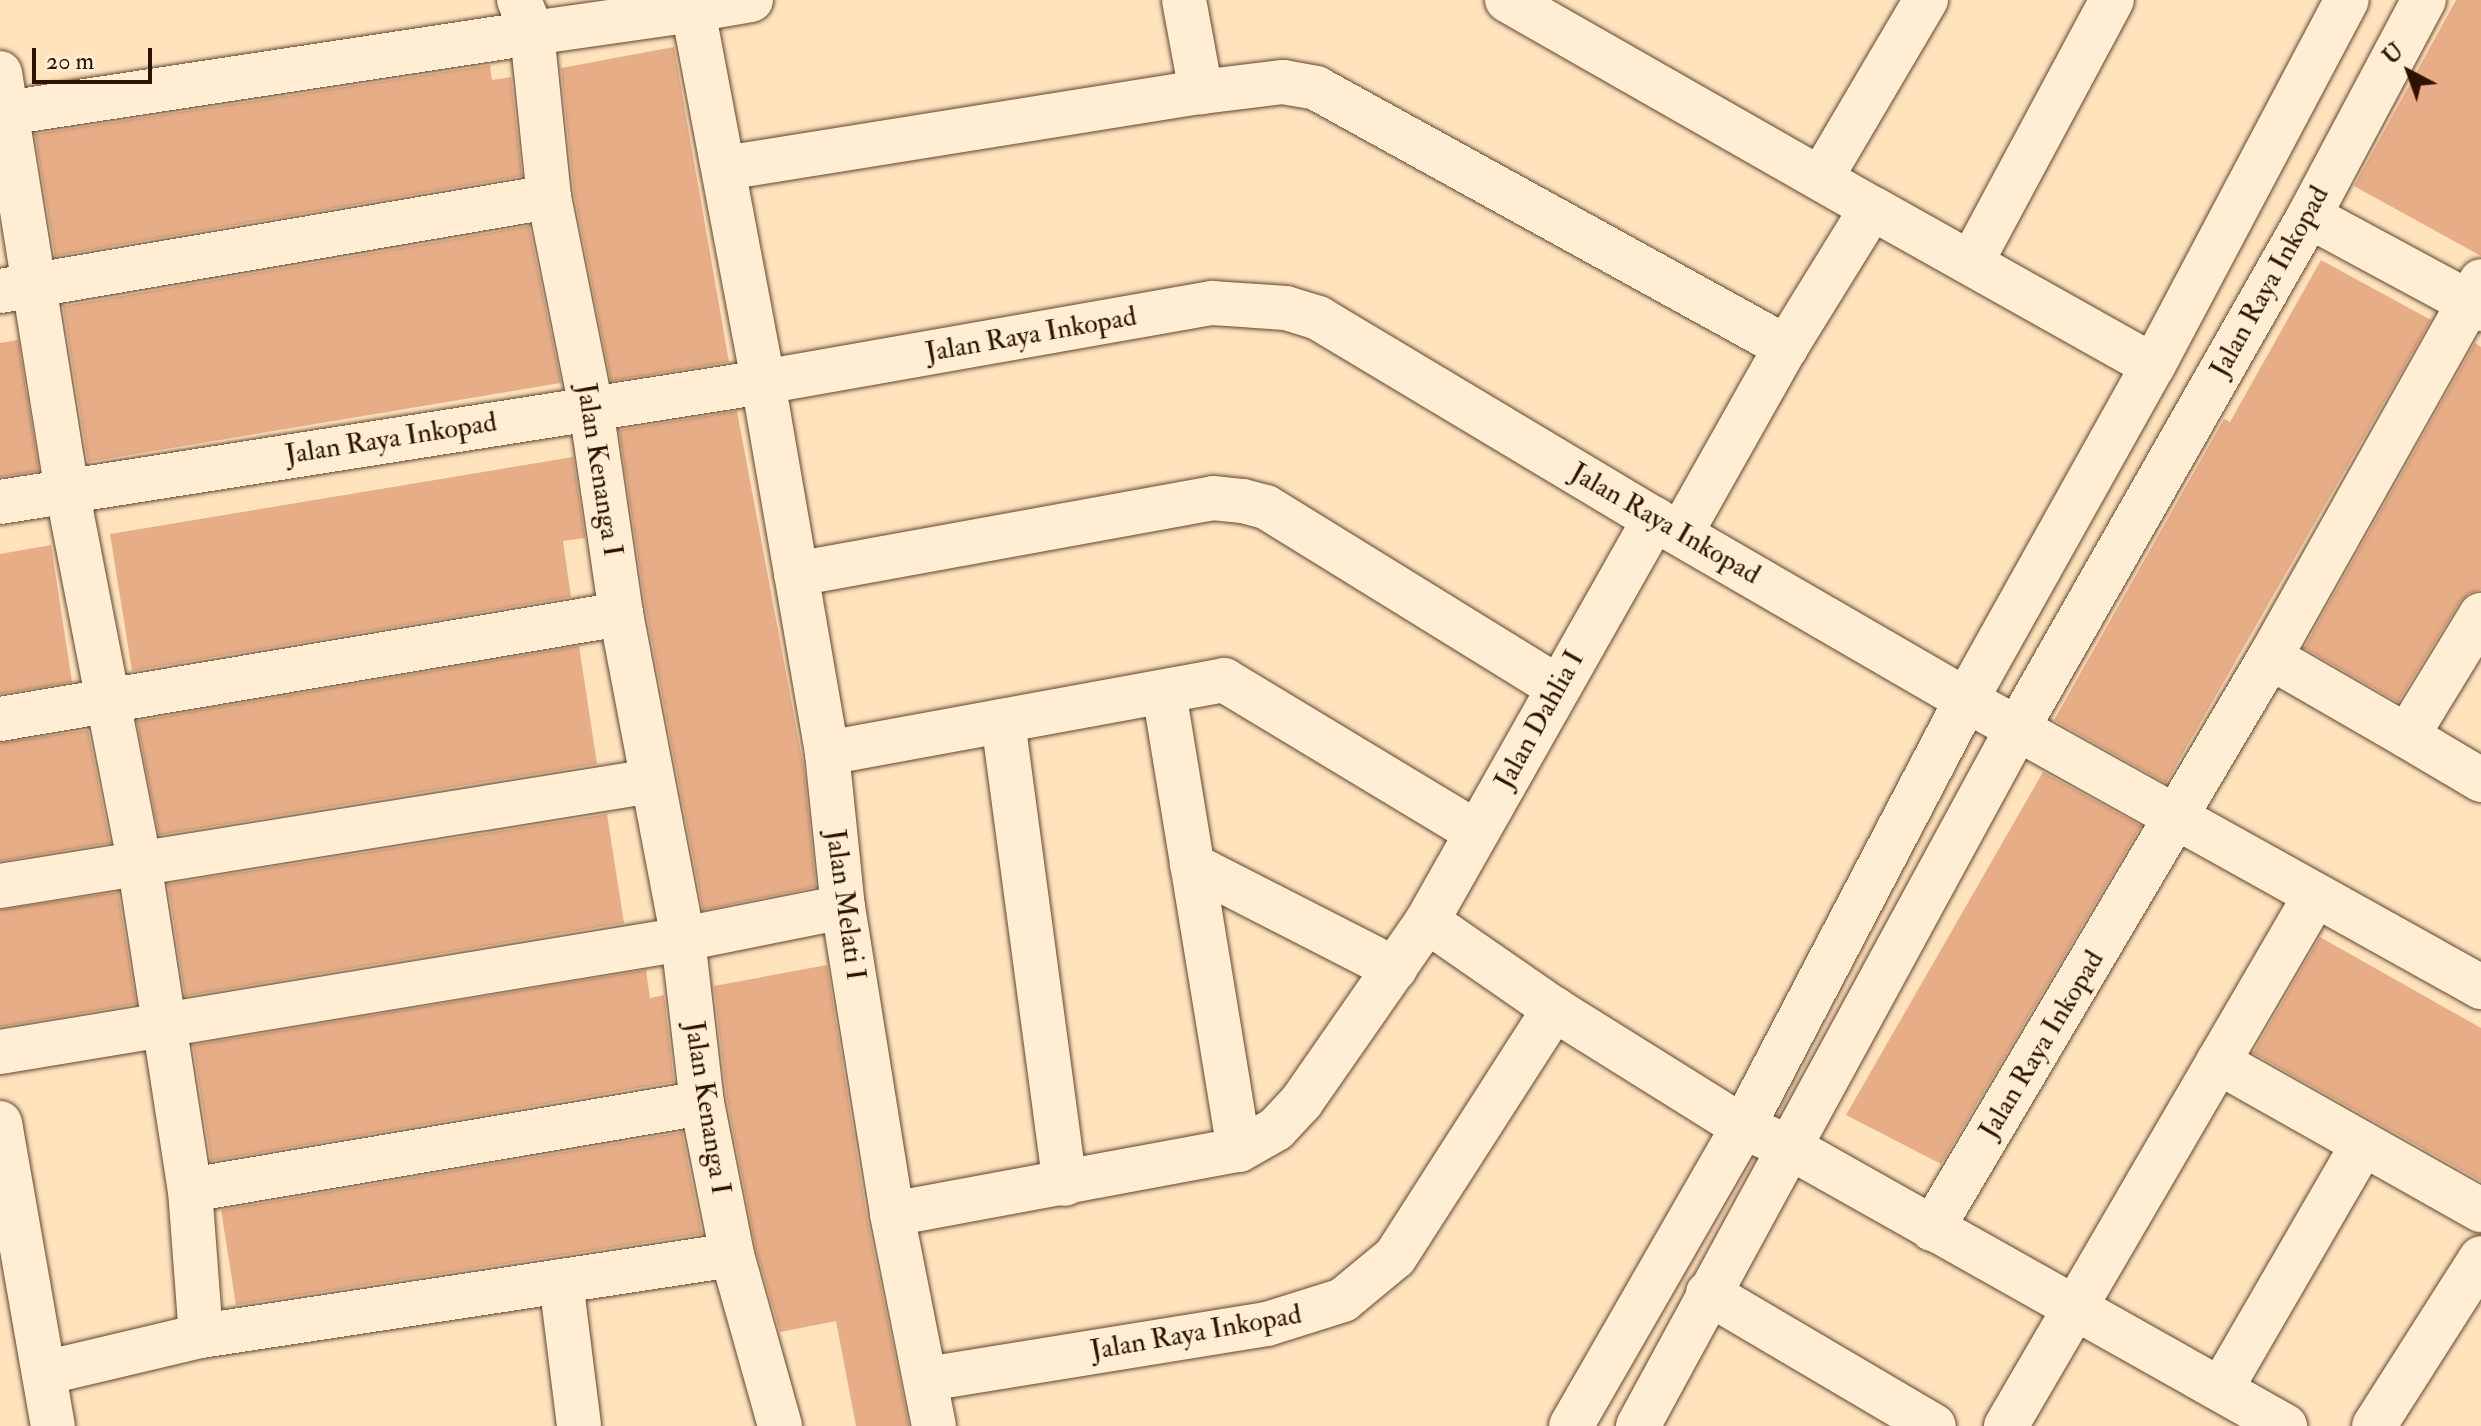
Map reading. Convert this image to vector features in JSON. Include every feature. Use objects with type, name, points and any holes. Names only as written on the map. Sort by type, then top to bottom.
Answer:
[{"type":"street","points":[[201,1336],[190,1190],[139,862],[67,490],[16,288],[2,100],[525,16],[693,10],[751,0]]},
{"type":"street","points":[[1184,0],[1201,92]]},
{"type":"street","points":[[1507,0],[2153,366]]},
{"type":"street","points":[[1821,178],[1926,0]]},
{"type":"street","points":[[1972,261],[2112,0]]},
{"type":"street","points":[[1571,1426],[1743,1127],[1966,700],[2153,366],[2347,0]]},
{"type":"street","name":"Jalan Raya Inkopad","points":[[1639,1426],[1708,1293],[1791,1148],[2017,729],[2309,216],[2424,0]]},
{"type":"street","name":"Jalan Melati I","points":[[693,10],[725,168],[827,753],[843,907],[892,1214],[934,1426]]},
{"type":"street","name":"Jalan Kenanga I","points":[[525,16],[549,197],[591,408],[621,614],[683,939],[702,1103],[732,1255],[780,1426]]},
{"type":"street","points":[[725,168],[1201,92],[1283,82],[1316,88],[1786,347]]},
{"type":"street","points":[[16,288],[549,197]]},
{"type":"street","name":"Jalan Dahlia I","points":[[1427,921],[1557,687],[1786,347],[1872,208]]},
{"type":"street","points":[[2176,819],[2477,298],[2309,216]]},
{"type":"street","name":"Jalan Raya Inkopad","points":[[0,502],[763,382],[1212,303],[1286,308],[1318,318],[1966,700],[2481,987]]},
{"type":"street","points":[[796,574],[1213,498],[1243,501],[1266,507],[1557,687]]},
{"type":"street","points":[[0,719],[621,614]]},
{"type":"street","points":[[2407,736],[2481,615]]},
{"type":"street","points":[[2270,657],[2481,780]]},
{"type":"street","points":[[827,753],[1224,680],[1476,832]]},
{"type":"street","points":[[1164,692],[1239,1150]]},
{"type":"street","points":[[1003,721],[1065,1184]]},
{"type":"street","points":[[0,886],[652,781]]},
{"type":"street","name":"Jalan Raya Inkopad","points":[[1932,1229],[2176,819]]},
{"type":"street","points":[[1192,865],[1395,969]]},
{"type":"street","points":[[2006,1426],[2315,896]]},
{"type":"street","points":[[0,1052],[683,939],[843,907]]},
{"type":"street","points":[[892,1214],[1065,1184],[1253,1145],[1288,1118],[1427,921],[1554,1009],[1743,1127],[1791,1148],[2285,1426]]},
{"type":"street","name":"Jalan Raya Inkopad","points":[[927,1379],[1267,1324],[1311,1313],[1343,1300],[1395,1257],[1554,1009]]},
{"type":"street","points":[[2218,1062],[2481,1210]]},
{"type":"street","points":[[190,1190],[702,1103]]},
{"type":"street","points":[[0,1123],[53,1426]]},
{"type":"street","points":[[2221,1389],[2363,1144]]},
{"type":"street","points":[[44,1373],[201,1336],[732,1255]]},
{"type":"street","points":[[2374,1426],[2481,1258]]},
{"type":"street","points":[[561,1281],[579,1426]]},
{"type":"street","points":[[1708,1293],[1934,1426]]},
{"type":"building","points":[[2456,0],[2481,0],[2481,256],[2354,186]]},
{"type":"building","points":[[674,47],[729,362],[611,381],[574,193],[561,68]]},
{"type":"building","points":[[490,65],[492,80],[511,77],[522,176],[55,256],[35,134]]},
{"type":"building","points":[[529,226],[561,383],[88,462],[63,306]]},
{"type":"building","points":[[2321,260],[2431,320],[2166,783],[2054,720],[2224,419],[2230,422]]},
{"type":"building","points":[[18,340],[39,471],[0,477],[0,343]]},
{"type":"building","points":[[2475,343],[2481,347],[2481,589],[2468,594],[2460,602],[2398,702],[2304,648]]},
{"type":"building","points":[[737,411],[804,769],[816,887],[703,910],[646,610],[619,430]]},
{"type":"building","points":[[573,457],[585,538],[563,541],[571,597],[132,671],[110,534]]},
{"type":"building","points":[[51,545],[72,682],[0,694],[0,554]]},
{"type":"building","points":[[579,646],[597,764],[159,835],[137,721]]},
{"type":"building","points":[[88,730],[110,843],[0,861],[0,743]]},
{"type":"building","points":[[2043,772],[2141,826],[1941,1164],[1846,1115]]},
{"type":"building","points":[[607,814],[624,923],[185,996],[168,884]]},
{"type":"building","points":[[118,892],[136,1004],[0,1027],[0,910]]},
{"type":"building","points":[[2320,937],[2481,1028],[2481,1181],[2253,1053]]},
{"type":"building","points":[[827,965],[867,1218],[909,1426],[856,1426],[836,1321],[780,1332],[756,1249],[727,1099],[714,986]]},
{"type":"building","points":[[646,970],[650,998],[664,995],[674,1082],[211,1161],[193,1045]]},
{"type":"building","points":[[682,1132],[702,1234],[236,1305],[221,1210]]}]
